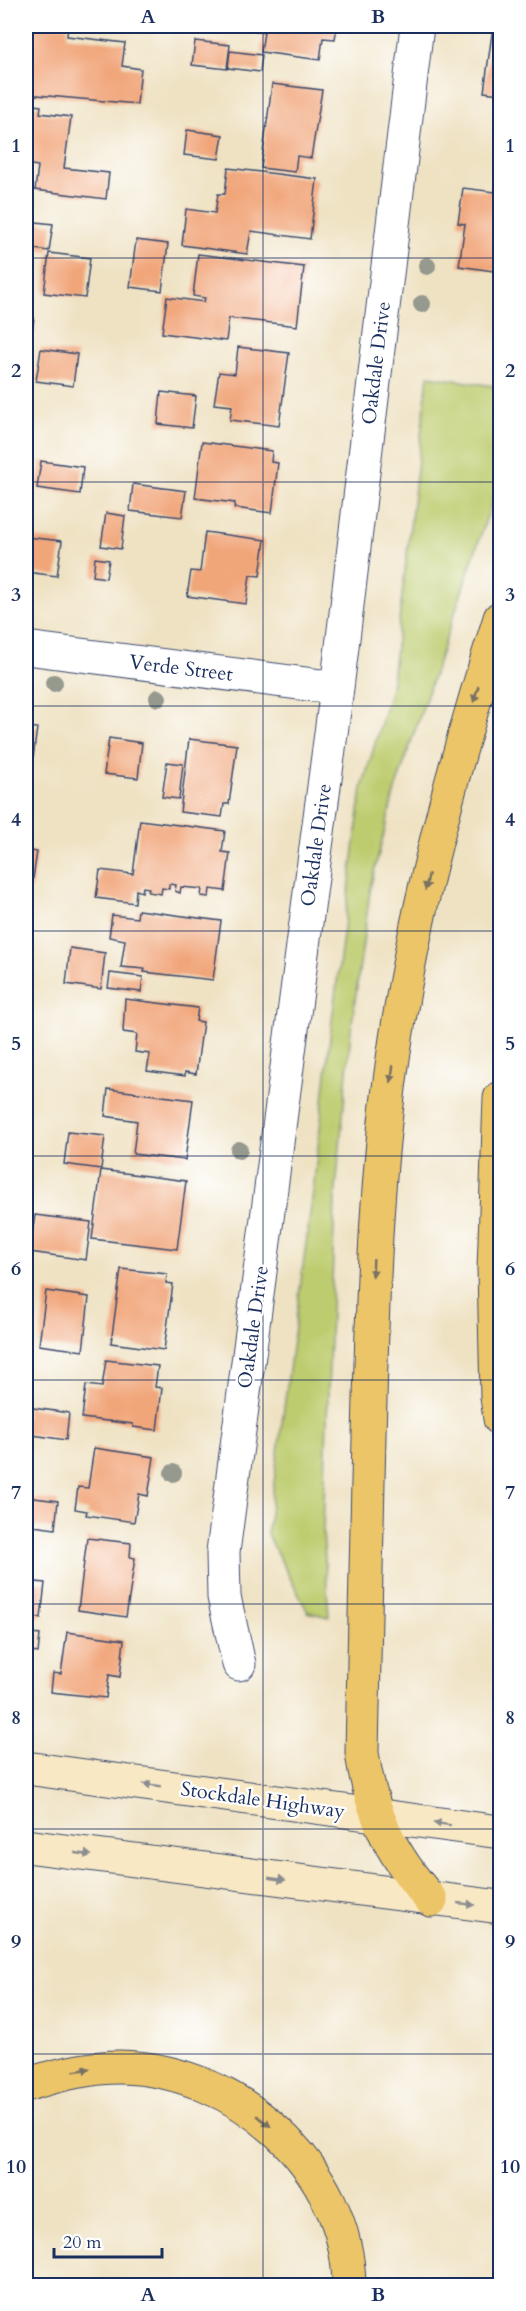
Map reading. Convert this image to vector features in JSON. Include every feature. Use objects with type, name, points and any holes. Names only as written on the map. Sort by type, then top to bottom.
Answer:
[{"type":"highway","points":[[431,1900],[390,1846],[376,1816],[367,1785],[362,1753],[373,1264],[383,1143],[397,1034],[431,860],[475,697],[501,618]]},
{"type":"highway","points":[[499,1408],[494,1269],[495,1194],[501,1098]]},
{"type":"highway","points":[[26,2085],[56,2075],[88,2069],[121,2067],[187,2079],[220,2091],[250,2109],[277,2131],[293,2148],[321,2186],[336,2217],[345,2251],[349,2286]]},
{"type":"main road","name":"Stockdale Highway","points":[[26,1768],[501,1832]]},
{"type":"main road","points":[[26,1846],[431,1900],[501,1907]]},
{"type":"street","name":"Oakdale Drive","points":[[239,1664],[224,1598],[223,1552],[337,688],[417,26]]},
{"type":"street","name":"Verde Street","points":[[26,648],[337,688]]},
{"type":"green space","points":[[428,376],[500,387],[500,478],[395,790],[371,884],[351,1030],[335,1199],[323,1532],[329,1617],[308,1612],[267,1534],[313,1192],[331,1028],[362,788],[391,689]]},
{"type":"building","points":[[26,26],[68,26],[67,36],[125,43],[122,66],[141,69],[137,104],[26,94]]},
{"type":"building","points":[[255,26],[337,26],[335,39],[323,38],[320,60],[261,52],[264,32],[255,31]]},
{"type":"building","points":[[493,26],[500,26],[500,94],[484,92]]},
{"type":"building","points":[[195,41],[230,45],[227,69],[192,65]]},
{"type":"building","points":[[230,51],[262,55],[260,72],[228,68]]},
{"type":"building","points":[[272,84],[322,90],[311,158],[297,156],[295,172],[261,168]]},
{"type":"building","points":[[26,104],[41,106],[40,113],[71,117],[64,168],[109,173],[106,199],[35,190],[38,166],[26,164]]},
{"type":"building","points":[[187,130],[223,135],[219,159],[184,155]]},
{"type":"building","points":[[499,156],[500,272],[459,266],[465,224],[458,223],[463,188],[495,192]]},
{"type":"building","points":[[228,168],[317,179],[310,239],[251,231],[247,254],[182,245],[186,209],[215,213],[218,194],[225,194]]},
{"type":"building","points":[[27,221],[53,224],[49,251],[26,248]]},
{"type":"building","points":[[136,240],[168,244],[162,291],[130,287]]},
{"type":"building","points":[[49,253],[90,258],[85,298],[44,293]]},
{"type":"building","points":[[198,254],[304,267],[297,326],[229,318],[226,341],[162,333],[167,297],[204,302],[205,298],[193,296]]},
{"type":"building","points":[[26,317],[34,318],[29,353],[26,352]]},
{"type":"building","points":[[238,347],[289,353],[279,426],[230,420],[232,406],[214,404],[219,372],[235,374]]},
{"type":"building","points":[[41,349],[77,354],[73,386],[36,381]]},
{"type":"building","points":[[161,392],[196,396],[192,428],[158,424]]},
{"type":"building","points":[[202,442],[272,451],[271,462],[278,463],[272,513],[234,508],[235,503],[195,498]]},
{"type":"building","points":[[41,461],[83,467],[80,494],[37,488]]},
{"type":"building","points":[[133,484],[186,491],[182,517],[130,511]]},
{"type":"building","points":[[106,513],[125,516],[121,549],[101,546]]},
{"type":"building","points":[[205,532],[265,540],[260,576],[250,575],[246,604],[187,596],[191,571],[200,572]]},
{"type":"building","points":[[26,537],[62,541],[57,576],[26,572]]},
{"type":"building","points":[[95,558],[109,560],[106,578],[93,576]]},
{"type":"building","points":[[26,727],[37,728],[32,766],[26,765]]},
{"type":"building","points":[[109,738],[142,743],[138,778],[104,774]]},
{"type":"building","points":[[189,739],[237,745],[229,804],[224,804],[222,817],[180,812]]},
{"type":"building","points":[[167,762],[183,764],[179,799],[162,797]]},
{"type":"building","points":[[140,820],[225,831],[222,852],[230,853],[225,891],[210,889],[209,897],[201,896],[202,889],[181,887],[180,893],[175,891],[176,885],[169,884],[169,889],[162,888],[161,894],[148,892],[149,888],[143,887],[142,892],[136,890],[135,903],[96,898],[100,870],[133,874]]},
{"type":"building","points":[[26,850],[37,852],[31,891],[26,890]]},
{"type":"building","points":[[138,910],[221,921],[213,980],[121,967],[125,940],[109,937],[112,915],[137,918]]},
{"type":"building","points":[[70,948],[105,953],[101,989],[66,984]]},
{"type":"building","points":[[110,973],[143,977],[141,992],[108,988]]},
{"type":"building","points":[[125,999],[198,1008],[196,1021],[203,1022],[196,1074],[185,1072],[185,1076],[147,1071],[150,1054],[135,1052],[137,1034],[123,1032]]},
{"type":"building","points":[[108,1089],[193,1100],[185,1160],[133,1154],[137,1121],[105,1116]]},
{"type":"building","points":[[68,1132],[105,1136],[101,1169],[64,1164]]},
{"type":"building","points":[[101,1170],[186,1181],[177,1249],[92,1239]]},
{"type":"building","points":[[35,1215],[91,1222],[86,1260],[30,1252]]},
{"type":"building","points":[[121,1269],[167,1274],[166,1283],[173,1284],[164,1350],[111,1343]]},
{"type":"building","points":[[46,1291],[89,1297],[83,1351],[39,1345]]},
{"type":"building","points":[[106,1360],[158,1366],[155,1387],[162,1388],[157,1430],[133,1427],[133,1424],[82,1418],[86,1385],[102,1387]]},
{"type":"building","points":[[26,1407],[69,1413],[66,1440],[26,1434]]},
{"type":"building","points":[[94,1448],[154,1457],[148,1496],[139,1494],[134,1522],[86,1515],[87,1511],[75,1509],[78,1487],[88,1488]]},
{"type":"building","points":[[26,1497],[58,1501],[55,1529],[26,1525]]},
{"type":"building","points":[[87,1538],[131,1543],[130,1557],[135,1558],[126,1617],[78,1610]]},
{"type":"building","points":[[26,1581],[45,1583],[41,1618],[26,1616]]},
{"type":"building","points":[[67,1632],[124,1640],[120,1677],[109,1675],[106,1698],[51,1692],[53,1673],[61,1674]]},
{"type":"building","points":[[26,1633],[40,1635],[38,1653],[26,1651]]}]
